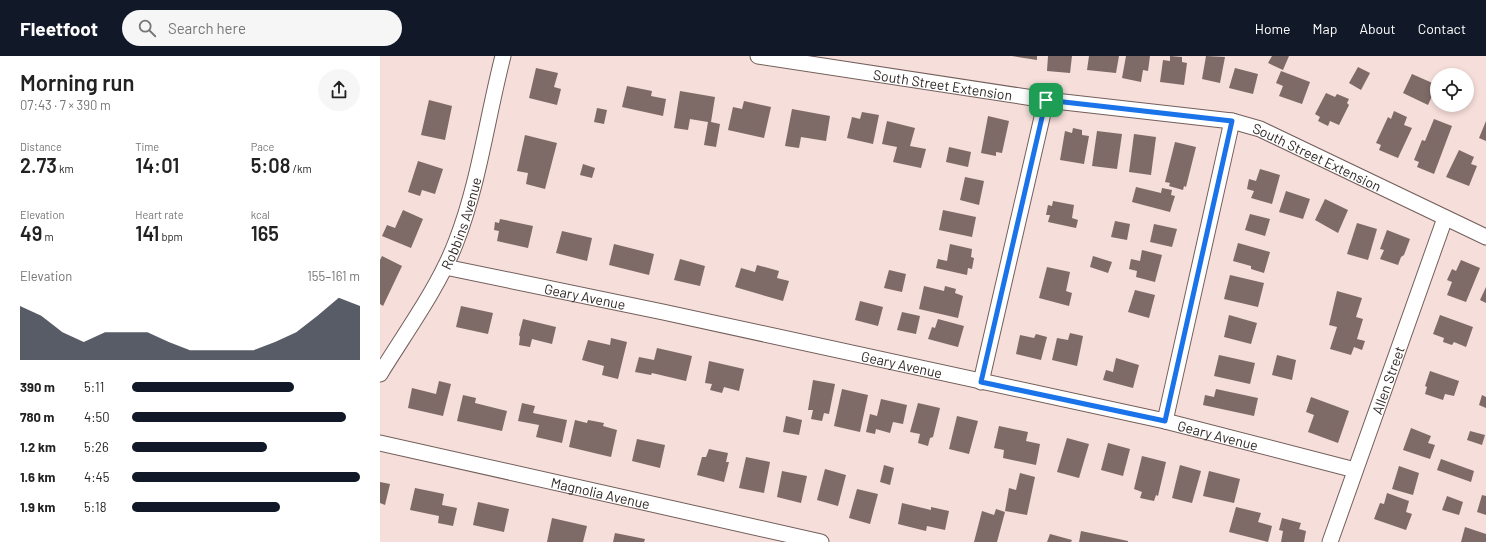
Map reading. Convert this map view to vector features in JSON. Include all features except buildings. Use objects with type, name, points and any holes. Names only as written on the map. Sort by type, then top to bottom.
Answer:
[{"type":"street","name":"Robbins Avenue","points":[[380,374],[445,267],[466,216],[503,56]]},
{"type":"street","name":"South Street Extension","points":[[758,56],[1046,100],[1232,121],[1260,129],[1486,237]]},
{"type":"street","points":[[981,382],[1046,100]]},
{"type":"street","points":[[1165,421],[1232,121]]},
{"type":"street","name":"Allen Street","points":[[1330,542],[1445,218]]},
{"type":"street","name":"Geary Avenue","points":[[445,267],[663,312],[1165,421],[1355,470]]},
{"type":"street","name":"Magnolia Avenue","points":[[380,443],[821,542]]},
{"type":"route","points":[[1046,100],[1232,121],[1173,391],[1165,421],[981,382],[1046,100]]}]
